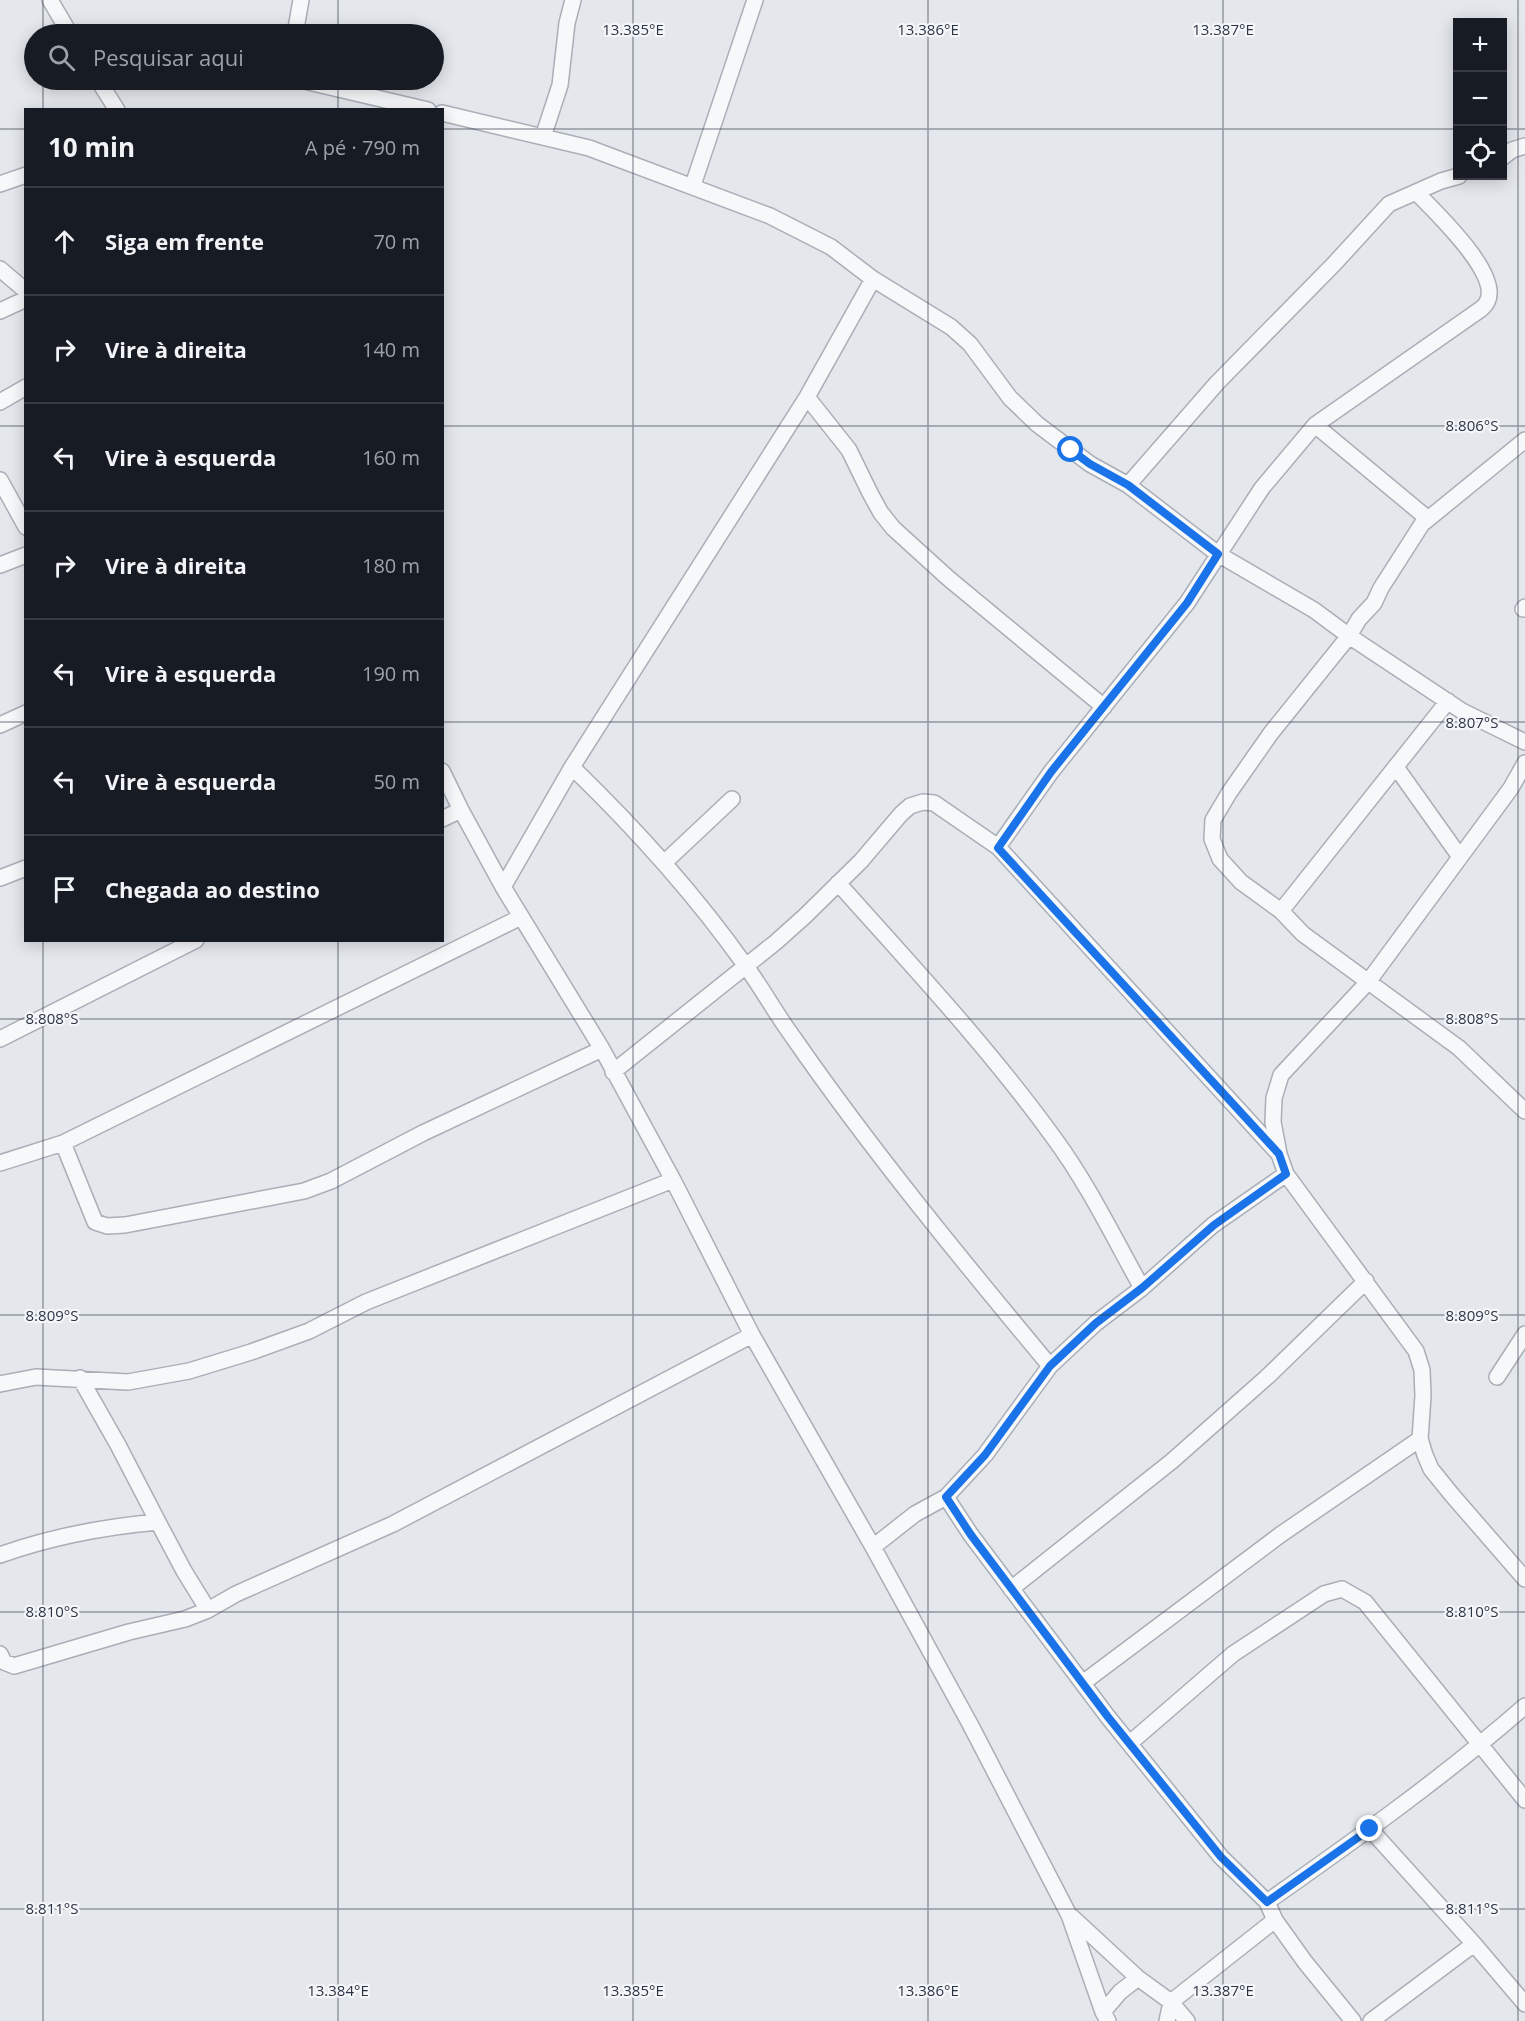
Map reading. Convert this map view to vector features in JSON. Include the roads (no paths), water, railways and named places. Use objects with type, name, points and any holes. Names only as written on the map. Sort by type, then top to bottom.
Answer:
[{"type":"street","points":[[50,0],[64,24]]},
{"type":"street","points":[[297,24],[301,0]]},
{"type":"street","points":[[543,137],[560,85],[567,23],[573,0]]},
{"type":"street","points":[[693,185],[755,0]]},
{"type":"street","points":[[104,90],[116,108]]},
{"type":"street","points":[[343,90],[419,108]]},
{"type":"street","points":[[444,113],[589,148],[693,185],[770,216],[831,247],[873,279],[951,327],[970,344],[1011,398],[1037,424],[1090,464],[1128,485],[1218,554],[1281,589],[1462,711],[1525,742]]},
{"type":"street","points":[[1507,154],[1512,150],[1525,146]]},
{"type":"street","points":[[0,184],[24,177]]},
{"type":"street","points":[[1128,485],[1217,383],[1334,264],[1386,207],[1393,201],[1453,178]]},
{"type":"street","points":[[998,848],[1051,772],[1187,603],[1262,488],[1315,425],[1481,309],[1488,301],[1489,288],[1479,262],[1416,192]]},
{"type":"street","points":[[0,269],[24,289]]},
{"type":"street","points":[[503,887],[572,767],[807,397],[873,279]]},
{"type":"street","points":[[0,311],[24,300]]},
{"type":"street","points":[[0,402],[24,388]]},
{"type":"street","points":[[807,397],[849,450],[881,513],[893,528],[948,578],[1104,707]]},
{"type":"street","points":[[1315,425],[1427,518]]},
{"type":"street","points":[[1525,440],[1427,518],[1374,603],[1271,733],[1229,793],[1214,820],[1212,839],[1220,859],[1241,882],[1281,911],[1303,934],[1460,1048],[1525,1111]]},
{"type":"street","points":[[0,480],[24,523]]},
{"type":"street","points":[[0,565],[24,556]]},
{"type":"street","points":[[1281,911],[1448,701]]},
{"type":"street","points":[[0,725],[24,714]]},
{"type":"street","points":[[1525,764],[1511,788],[1368,982],[1281,1075],[1274,1098],[1273,1122],[1279,1154],[1286,1174],[1416,1351],[1422,1370],[1424,1396],[1420,1439],[1431,1469],[1525,1579]]},
{"type":"street","points":[[1396,766],[1460,857]]},
{"type":"street","points":[[572,767],[665,862],[746,965],[792,1037],[893,1172],[1050,1366]]},
{"type":"street","points":[[444,775],[520,917],[602,1049],[673,1180],[752,1335],[873,1547],[970,1724],[1070,1915],[1105,2017]]},
{"type":"street","points":[[665,862],[732,799]]},
{"type":"street","points":[[614,1072],[790,929],[861,861],[901,814],[910,806],[923,801],[934,803],[998,848],[1279,1154]]},
{"type":"street","points":[[444,818],[461,810]]},
{"type":"street","points":[[0,878],[24,869]]},
{"type":"street","points":[[838,883],[1017,1087],[1056,1140],[1087,1189],[1142,1288]]},
{"type":"street","points":[[0,1163],[63,1143],[520,917]]},
{"type":"street","points":[[0,1039],[192,942]]},
{"type":"street","points":[[63,1143],[95,1222],[107,1226],[125,1225],[313,1188],[340,1177],[423,1133],[602,1049]]},
{"type":"street","points":[[873,1547],[915,1514],[946,1497],[985,1455],[1050,1366],[1096,1323],[1142,1288],[1214,1225],[1286,1174]]},
{"type":"street","points":[[0,1384],[36,1377],[128,1382],[165,1377],[251,1353],[309,1331],[366,1302],[673,1180]]},
{"type":"street","points":[[1011,1589],[1172,1461],[1267,1377],[1366,1281]]},
{"type":"street","points":[[1497,1377],[1525,1334]]},
{"type":"street","points":[[0,1654],[4,1662],[14,1666],[208,1611],[236,1594],[393,1524],[752,1335]]},
{"type":"street","points":[[80,1378],[208,1611]]},
{"type":"street","points":[[1084,1682],[1280,1535],[1420,1439]]},
{"type":"street","points":[[946,1497],[1011,1589],[1130,1743],[1221,1857],[1267,1902],[1275,1920],[1305,1962],[1353,2021]]},
{"type":"street","points":[[0,1555],[39,1541],[69,1534],[158,1522]]},
{"type":"street","points":[[1130,1743],[1233,1654],[1324,1594],[1342,1589],[1365,1602],[1525,1800]]},
{"type":"street","points":[[1267,1902],[1370,1829],[1481,1745],[1525,1706]]},
{"type":"street","points":[[1370,1829],[1525,2004]]},
{"type":"street","points":[[1070,1915],[1138,1978],[1171,2002],[1187,2021]]},
{"type":"street","points":[[1167,2021],[1171,2002],[1275,1920]]},
{"type":"street","points":[[1371,2021],[1474,1944]]},
{"type":"street","points":[[1105,2017],[1120,1992],[1138,1978]]}]
